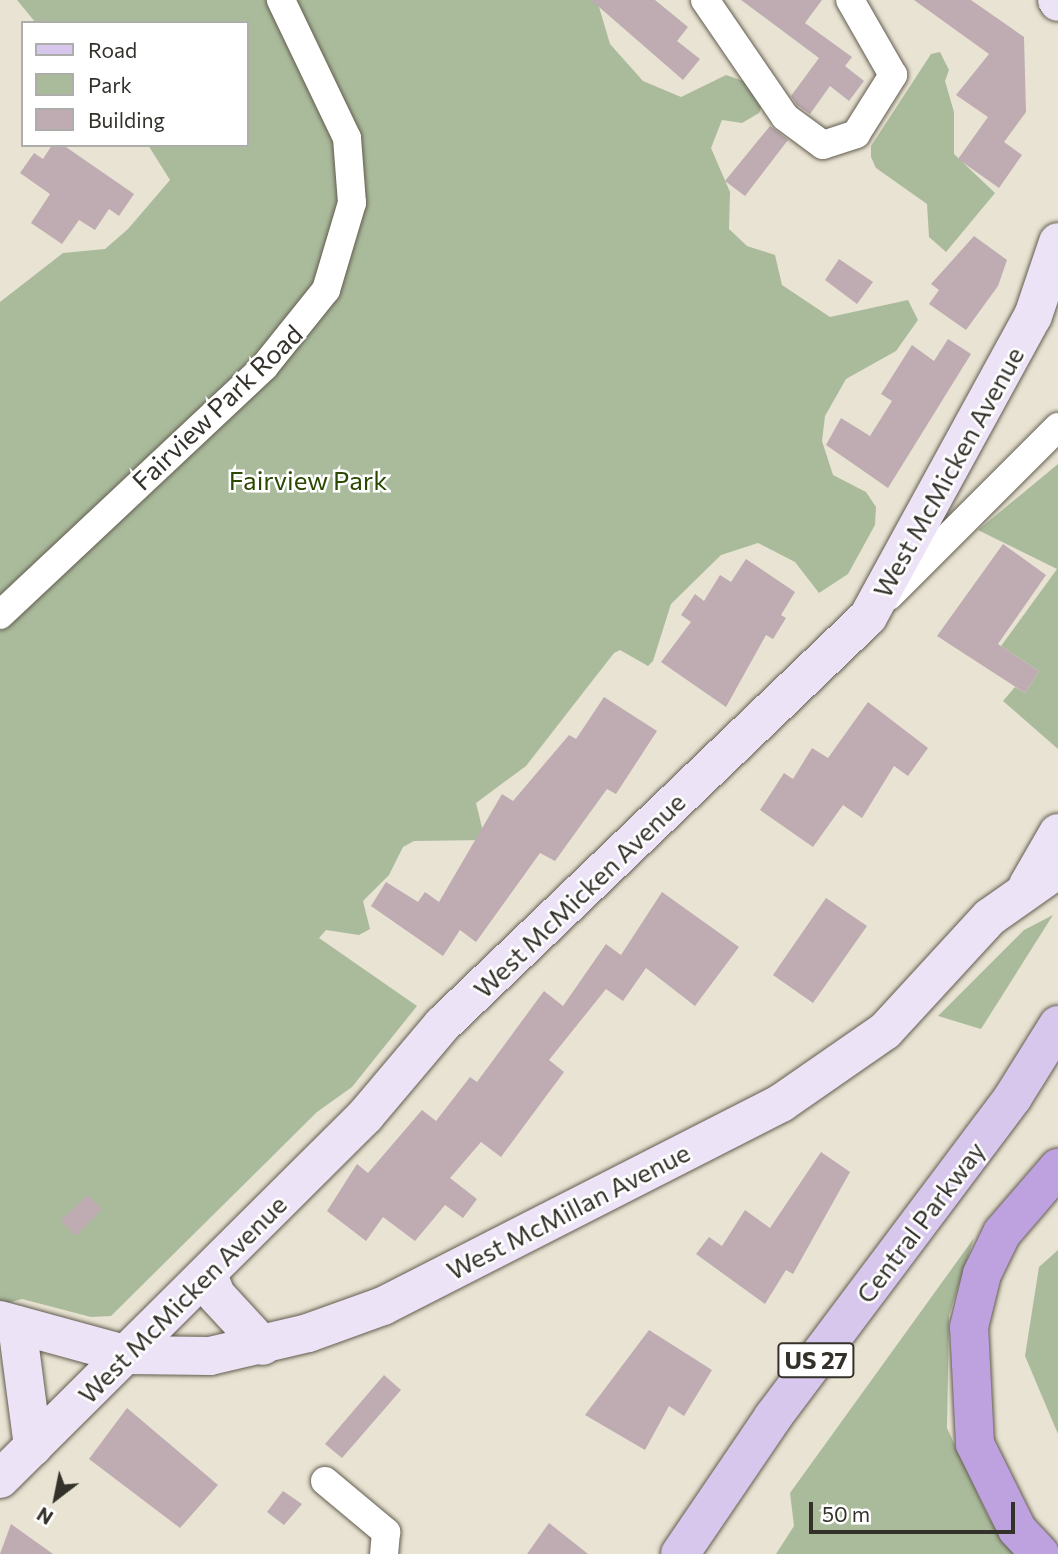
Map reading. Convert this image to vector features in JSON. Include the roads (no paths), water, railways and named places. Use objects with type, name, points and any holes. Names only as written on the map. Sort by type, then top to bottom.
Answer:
[{"type":"highway","points":[[1040,1554],[1017,1530],[975,1444],[969,1328],[982,1274],[1003,1233],[1058,1168]]},
{"type":"main road","name":"Central Parkway","points":[[680,1554],[773,1417],[1013,1097],[1058,1025]]},
{"type":"street","name":"Fairview Park Road","points":[[0,615],[264,367],[326,290],[352,203],[347,138],[281,0]]},
{"type":"street","points":[[705,0],[797,132],[823,145],[840,144],[856,134],[893,75],[850,0]]},
{"type":"street","name":"West McMicken Avenue","points":[[0,1479],[128,1355],[366,1115],[443,1024],[868,617],[1033,316],[1058,242]]},
{"type":"street","points":[[868,617],[1058,427]]},
{"type":"street","name":"West McMillan Avenue","points":[[9,1322],[128,1355],[210,1356],[263,1346],[383,1306],[781,1102],[884,1031],[1043,877],[1058,833]]},
{"type":"street","points":[[208,1274],[216,1295],[263,1346]]},
{"type":"street","points":[[9,1322],[33,1447]]},
{"type":"street","points":[[325,1481],[385,1543]]},
{"type":"park label","name":"Fairview Park","points":[[308,480]]}]
